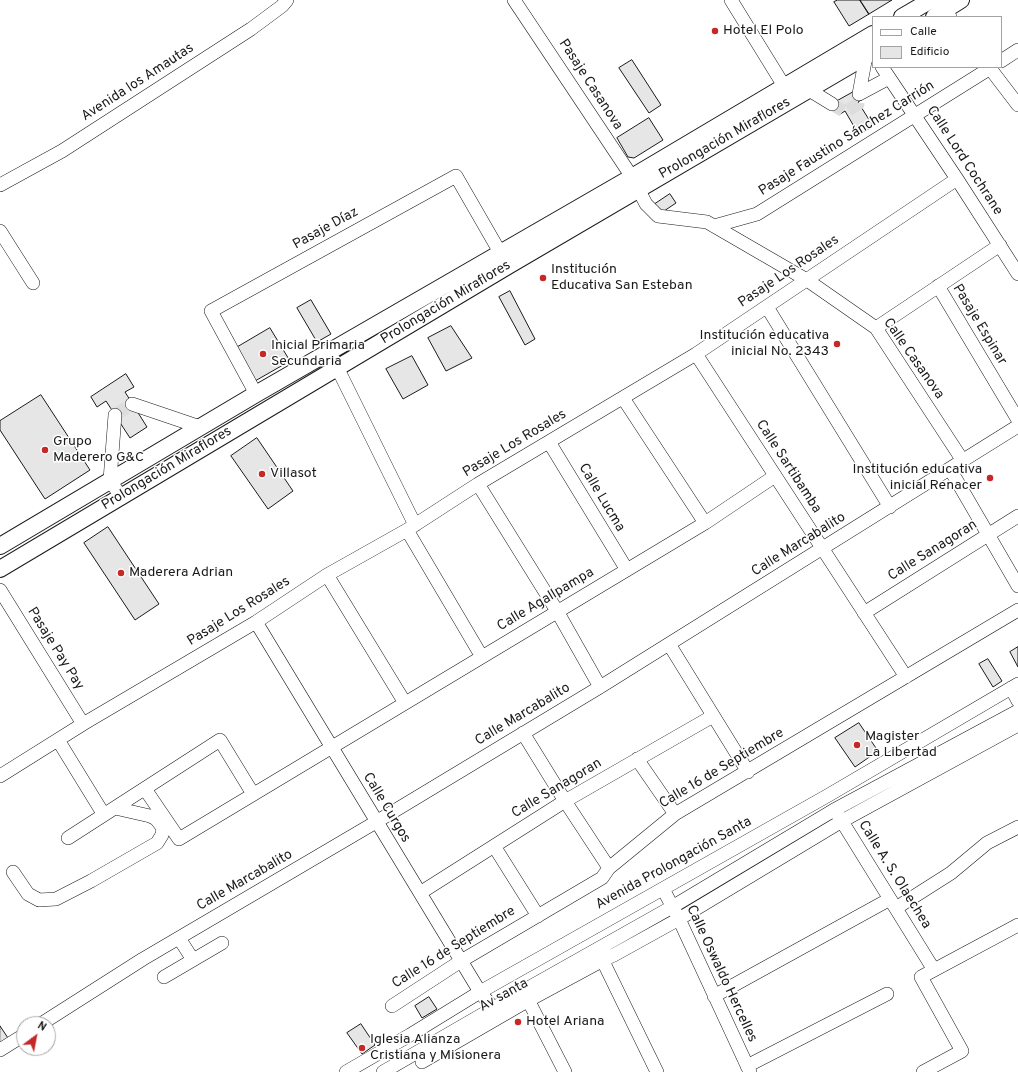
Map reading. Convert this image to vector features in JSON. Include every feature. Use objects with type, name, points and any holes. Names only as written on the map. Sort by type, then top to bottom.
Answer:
[{"type":"main road","points":[[904,16],[931,0]]},
{"type":"main road","points":[[942,11],[961,0]]},
{"type":"main road","name":"Prolongación Miraflores","points":[[789,93],[809,90],[870,48]]},
{"type":"main road","name":"Prolongación Miraflores","points":[[0,569],[508,266],[635,183],[789,93],[870,48]]},
{"type":"main road","name":"Prolongación Miraflores","points":[[0,546],[256,394],[500,252],[635,183]]},
{"type":"street","name":"Avenida los Amautas","points":[[0,185],[62,151],[251,29],[282,6],[287,0]]},
{"type":"street","name":"Pasaje Casanova","points":[[514,0],[635,183]]},
{"type":"street","points":[[731,0],[789,93]]},
{"type":"street","points":[[870,48],[859,94],[885,72]]},
{"type":"street","points":[[1002,60],[1018,50]]},
{"type":"street","name":"Pasaje Faustino Sánchez Carrión","points":[[714,226],[757,214],[988,68]]},
{"type":"street","points":[[991,68],[1018,105]]},
{"type":"street","name":"Calle Lord Cochrane","points":[[885,72],[957,179],[1018,274]]},
{"type":"street","points":[[809,90],[832,104]]},
{"type":"street","name":"Pasaje Díaz","points":[[256,394],[211,311],[456,176],[500,252]]},
{"type":"street","name":"Pasaje Los Rosales","points":[[0,776],[83,724],[256,622],[327,575],[411,528],[478,484],[696,354],[957,179]]},
{"type":"street","name":"Calle Casanova","points":[[635,183],[646,204],[658,216],[707,222],[807,280],[876,328],[963,462]]},
{"type":"street","points":[[0,231],[33,283]]},
{"type":"street","points":[[876,328],[1000,245]]},
{"type":"street","points":[[500,252],[508,266]]},
{"type":"street","name":"Pasaje Espinar","points":[[938,286],[1018,420]]},
{"type":"street","points":[[767,306],[890,507]]},
{"type":"street","points":[[329,352],[338,367],[411,528],[482,656]]},
{"type":"street","name":"Calle Sartibamba","points":[[696,354],[906,677]]},
{"type":"street","points":[[623,398],[704,523]]},
{"type":"street","points":[[132,404],[200,427]]},
{"type":"street","points":[[115,415],[110,480],[120,497]]},
{"type":"street","name":"Calle Marcabalito","points":[[54,1016],[143,959],[376,822],[600,687],[963,462],[1018,426]]},
{"type":"street","name":"Calle Lucma","points":[[549,442],[627,570]]},
{"type":"street","points":[[950,470],[1018,586]]},
{"type":"street","name":"Calle Agallpampa","points":[[145,789],[179,839],[627,570],[704,523],[775,476]]},
{"type":"street","points":[[478,484],[557,611],[600,687]]},
{"type":"street","name":"Calle Sanagoran","points":[[864,613],[1018,516]]},
{"type":"street","points":[[327,575],[405,703]]},
{"type":"street","name":"Pasaje Pay Pay","points":[[0,590],[83,724]]},
{"type":"street","name":"Calle 16 de Septiembre","points":[[392,1006],[461,961],[602,878],[609,868],[675,814],[748,772],[1018,610]]},
{"type":"street","name":"Calle Curgos","points":[[256,622],[480,992],[493,1008]]},
{"type":"street","points":[[669,644],[748,772]]},
{"type":"street","points":[[1014,686],[1018,701]]},
{"type":"street","name":"Avenida Prolongación Santa","points":[[346,1072],[480,992],[827,796],[1014,686]]},
{"type":"street","points":[[600,955],[672,907],[834,810],[1018,711]]},
{"type":"street","name":"Calle Sanagoran","points":[[420,893],[565,801],[713,716]]},
{"type":"street","points":[[600,955],[614,956],[679,919],[842,821],[1018,725]]},
{"type":"street","points":[[523,733],[609,868]]},
{"type":"street","points":[[58,740],[104,815]]},
{"type":"street","points":[[68,838],[220,740],[254,794]]},
{"type":"street","points":[[637,759],[675,814]]},
{"type":"street","name":"Calle A. S. Olaechea","points":[[827,796],[834,810],[934,970]]},
{"type":"street","points":[[13,872],[28,894],[39,900],[56,898],[91,881],[157,843],[162,835],[163,828],[156,819],[150,816],[115,808]]},
{"type":"street","points":[[714,996],[951,873],[987,843],[1018,827]]},
{"type":"street","points":[[494,846],[538,916]]},
{"type":"street","name":"Calle Oswaldo Hercelles","points":[[663,889],[679,919],[748,1069]]},
{"type":"street","points":[[923,1072],[962,1051],[921,977],[1018,925]]},
{"type":"street","points":[[179,938],[193,960]]},
{"type":"street","points":[[164,977],[222,943]]},
{"type":"street","points":[[600,955],[657,1072]]},
{"type":"street","name":"Av santa","points":[[422,1062],[526,996],[600,955]]},
{"type":"street","points":[[748,1069],[887,994]]},
{"type":"street","points":[[383,1072],[422,1062],[493,1008],[526,996],[565,1072]]},
{"type":"street","points":[[410,1035],[422,1062]]},
{"type":"street","points":[[0,1050],[16,1040]]},
{"type":"building","points":[[838,0],[860,0],[869,14],[849,26],[834,2]]},
{"type":"building","points":[[860,0],[892,0],[869,14]]},
{"type":"building","points":[[632,60],[661,105],[649,113],[619,68]]},
{"type":"building","points":[[857,90],[863,99],[858,102],[873,126],[859,135],[845,111],[839,115],[832,104]]},
{"type":"building","points":[[649,118],[663,140],[634,158],[628,157],[617,138]]},
{"type":"building","points":[[670,194],[676,203],[661,213],[655,204]]},
{"type":"building","points":[[510,291],[535,339],[525,345],[499,297]]},
{"type":"building","points":[[311,300],[331,334],[317,342],[297,308]]},
{"type":"building","points":[[451,326],[472,358],[446,371],[428,338]]},
{"type":"building","name":"Inicial Primaria Secundaria","points":[[270,328],[290,361],[255,381],[236,348]]},
{"type":"building","points":[[412,356],[428,385],[403,399],[386,369]]},
{"type":"building","points":[[126,374],[134,387],[125,392],[147,427],[130,438],[106,401],[97,407],[91,397]]},
{"type":"building","name":"Grupo Maderero G&C","points":[[41,395],[90,470],[45,499],[0,430],[0,421]]},
{"type":"building","name":"Villasot","points":[[257,438],[293,491],[268,509],[231,456]]},
{"type":"building","name":"Maderera Adrian","points":[[108,527],[159,604],[135,620],[84,543]]},
{"type":"building","points":[[1018,647],[1018,667],[1010,652]]},
{"type":"building","points":[[988,659],[1002,681],[993,687],[979,664]]},
{"type":"building","name":"Magister La Libertad","points":[[859,723],[878,751],[855,767],[835,738]]},
{"type":"building","points":[[429,997],[437,1009],[422,1018],[415,1006]]},
{"type":"building","points":[[361,1024],[375,1045],[362,1054],[347,1033]]},
{"type":"building","points":[[0,1026],[8,1038],[0,1043]]},
{"type":"tunnel","points":[[832,104],[845,112],[858,104],[859,94]]},
{"type":"tunnel","points":[[115,415],[132,404]]},
{"type":"place","name":"Hotel El Polo","points":[[715,31]]},
{"type":"place","name":"Institución Educativa San Esteban","points":[[543,278]]},
{"type":"place","name":"Institución educativa inicial No. 2343","points":[[837,344]]},
{"type":"place","name":"Inicial Primaria Secundaria","points":[[263,354]]},
{"type":"place","name":"Grupo Maderero G&C","points":[[45,450]]},
{"type":"place","name":"Villasot","points":[[262,474]]},
{"type":"place","name":"Institución educativa inicial Renacer","points":[[990,478]]},
{"type":"place","name":"Maderera Adrian","points":[[121,573]]},
{"type":"place","name":"Magister La Libertad","points":[[857,745]]},
{"type":"place","name":"Hotel Ariana","points":[[518,1022]]},
{"type":"place","name":"Iglesia Alianza Cristiana y Misionera","points":[[362,1048]]}]
